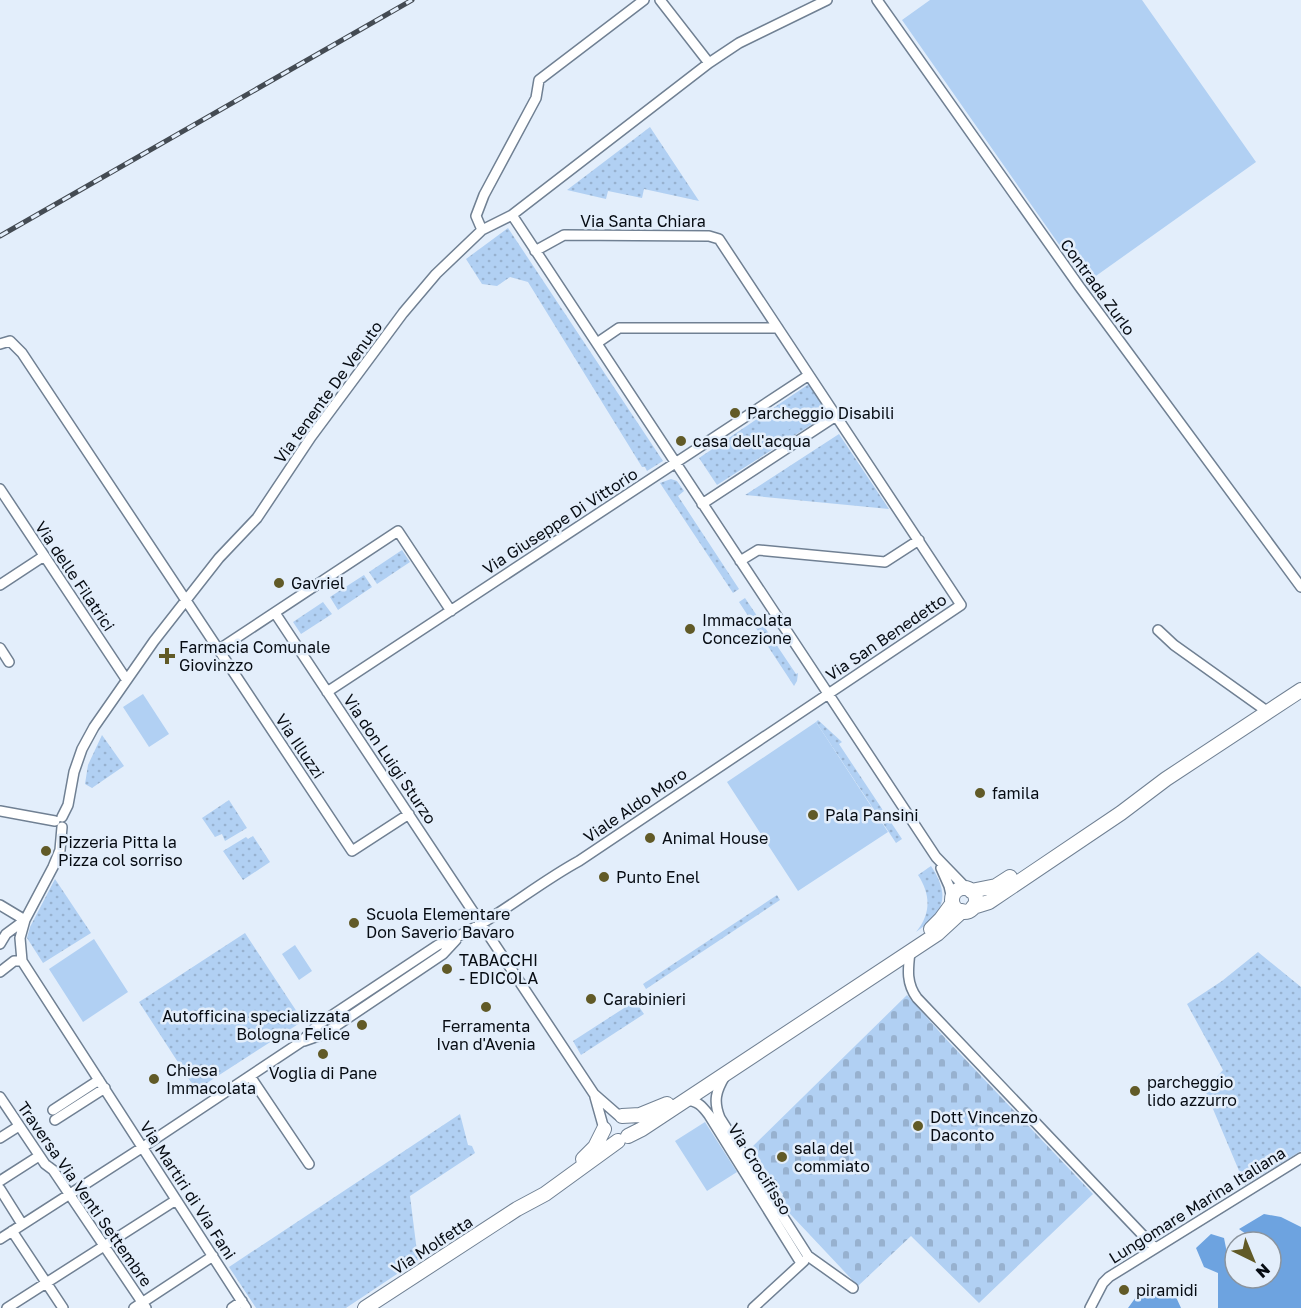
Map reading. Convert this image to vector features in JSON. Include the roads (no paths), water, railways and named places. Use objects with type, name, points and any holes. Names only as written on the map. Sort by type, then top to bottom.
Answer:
[{"type":"main road","points":[[517,1209],[545,1194],[623,1138],[642,1129],[910,952],[942,930],[960,905],[989,902],[1301,690]]},
{"type":"main road","points":[[960,905],[955,892],[996,886],[1118,806],[1167,779]]},
{"type":"main road","points":[[517,1209],[540,1188],[586,1157],[594,1147],[607,1120],[646,1113],[677,1098],[930,930],[960,905],[975,897],[969,890]]},
{"type":"main road","points":[[620,1116],[626,1119],[630,1127],[623,1138]]},
{"type":"main road","points":[[604,1129],[606,1136],[610,1139],[623,1138]]},
{"type":"main road","name":"Via Molfetta","points":[[365,1308],[517,1209]]},
{"type":"street","points":[[482,230],[476,216],[484,195],[536,98],[539,80],[644,0]]},
{"type":"street","points":[[660,0],[709,63]]},
{"type":"street","name":"Via tenente De Venuto","points":[[0,944],[6,934],[26,920],[53,867],[60,850],[60,822],[68,805],[74,772],[82,749],[104,710],[219,558],[257,518],[311,436],[436,274],[482,230],[512,214],[709,63],[739,44],[827,0]]},
{"type":"street","name":"Contrada Zurlo","points":[[876,0],[1079,286],[1301,587]]},
{"type":"street","points":[[512,214],[936,857],[960,905]]},
{"type":"street","name":"Via Santa Chiara","points":[[535,252],[564,235],[715,236],[778,328]]},
{"type":"street","points":[[597,343],[619,328],[778,328],[919,540],[885,562],[758,550],[740,561]]},
{"type":"street","name":"Via Illuzzi","points":[[0,344],[10,341],[22,353],[352,851],[409,814]]},
{"type":"street","name":"Via Giuseppe Di Vittorio","points":[[327,692],[809,375]]},
{"type":"street","points":[[702,504],[836,416]]},
{"type":"street","name":"Via delle Filatrici","points":[[0,489],[126,679]]},
{"type":"street","points":[[219,650],[398,531],[451,610]]},
{"type":"street","name":"Via San Benedetto","points":[[828,694],[961,605],[919,540]]},
{"type":"street","points":[[0,585],[44,556]]},
{"type":"street","name":"Via don Luigi Sturzo","points":[[275,613],[594,1094]]},
{"type":"street","points":[[1158,630],[1174,645],[1268,712]]},
{"type":"street","points":[[0,648],[9,662]]},
{"type":"street","name":"Viale Aldo Moro","points":[[0,1239],[301,1042],[324,1034],[443,954],[458,938],[553,875],[579,861],[828,694]]},
{"type":"street","points":[[0,811],[60,822]]},
{"type":"street","points":[[936,857],[969,890]]},
{"type":"street","points":[[0,905],[26,920],[20,938],[22,961],[14,961],[0,972]]},
{"type":"street","points":[[910,952],[908,978],[917,998],[1155,1248]]},
{"type":"street","name":"Via Martiri di Via Fani","points":[[22,961],[244,1305]]},
{"type":"street","name":"Via Crocifisso","points":[[726,1074],[716,1094],[717,1110],[808,1256]]},
{"type":"street","points":[[250,1076],[309,1164]]},
{"type":"street","points":[[53,1110],[102,1084]]},
{"type":"street","points":[[55,1120],[102,1084]]},
{"type":"street","points":[[594,1094],[620,1116]]},
{"type":"street","points":[[594,1094],[604,1129]]},
{"type":"street","name":"Traversa Via Venti Settembre","points":[[0,1097],[104,1246],[140,1306]]},
{"type":"street","name":"Via Crocifisso","points":[[686,1100],[701,1104],[801,1263]]},
{"type":"street","points":[[0,1138],[19,1126]]},
{"type":"street","points":[[0,1181],[39,1156]]},
{"type":"street","name":"Lungomare Marina Italiana","points":[[1090,1308],[1106,1280],[1301,1158]]},
{"type":"street","points":[[0,1189],[22,1224]]},
{"type":"street","points":[[7,1308],[176,1200]]},
{"type":"street","points":[[12,1231],[63,1308]]},
{"type":"street","points":[[140,1306],[213,1256]]},
{"type":"street","points":[[753,1308],[808,1256],[853,1288]]},
{"type":"street","points":[[232,1308],[244,1305]]},
{"type":"water","points":[[1264,1214],[1281,1217],[1301,1227],[1301,1308],[1218,1308],[1218,1273],[1204,1267],[1196,1248],[1211,1234],[1223,1238],[1223,1290],[1283,1290],[1283,1230],[1239,1229]]},
{"type":"water","points":[[1158,1287],[1176,1297],[1181,1308],[1128,1308],[1136,1297]]},
{"type":"railway","points":[[0,236],[412,0]]},
{"type":"place","name":"Parcheggio Disabili","points":[[735,413]]},
{"type":"place","name":"casa dell'acqua","points":[[681,441]]},
{"type":"place","name":"Gavriel","points":[[279,583]]},
{"type":"place","name":"Immacolata Concezione","points":[[690,629]]},
{"type":"place","name":"Farmacia Comunale Giovinzzo","points":[[167,656]]},
{"type":"place","name":"famila","points":[[980,793]]},
{"type":"place","name":"Pala Pansini","points":[[813,815]]},
{"type":"place","name":"Animal House","points":[[650,838]]},
{"type":"place","name":"Pizzeria Pitta la Pizza col sorriso","points":[[46,851]]},
{"type":"place","name":"Punto Enel","points":[[604,877]]},
{"type":"place","name":"Scuola Elementare Don Saverio Bavaro","points":[[354,923]]},
{"type":"place","name":"TABACCHI - EDICOLA","points":[[447,969]]},
{"type":"place","name":"Carabinieri","points":[[591,999]]},
{"type":"place","name":"Ferramenta Ivan d'Avenia","points":[[486,1007]]},
{"type":"place","name":"Autofficina specializzata Bologna Felice","points":[[362,1025]]},
{"type":"place","name":"Voglia di Pane","points":[[323,1054]]},
{"type":"place","name":"Chiesa Immacolata","points":[[154,1079]]},
{"type":"place","name":"parcheggio lido azzurro","points":[[1135,1091]]},
{"type":"place","name":"Dott Vincenzo Daconto","points":[[918,1126]]},
{"type":"place","name":"sala del commiato","points":[[782,1157]]},
{"type":"place","name":"piramidi","points":[[1124,1290]]}]
